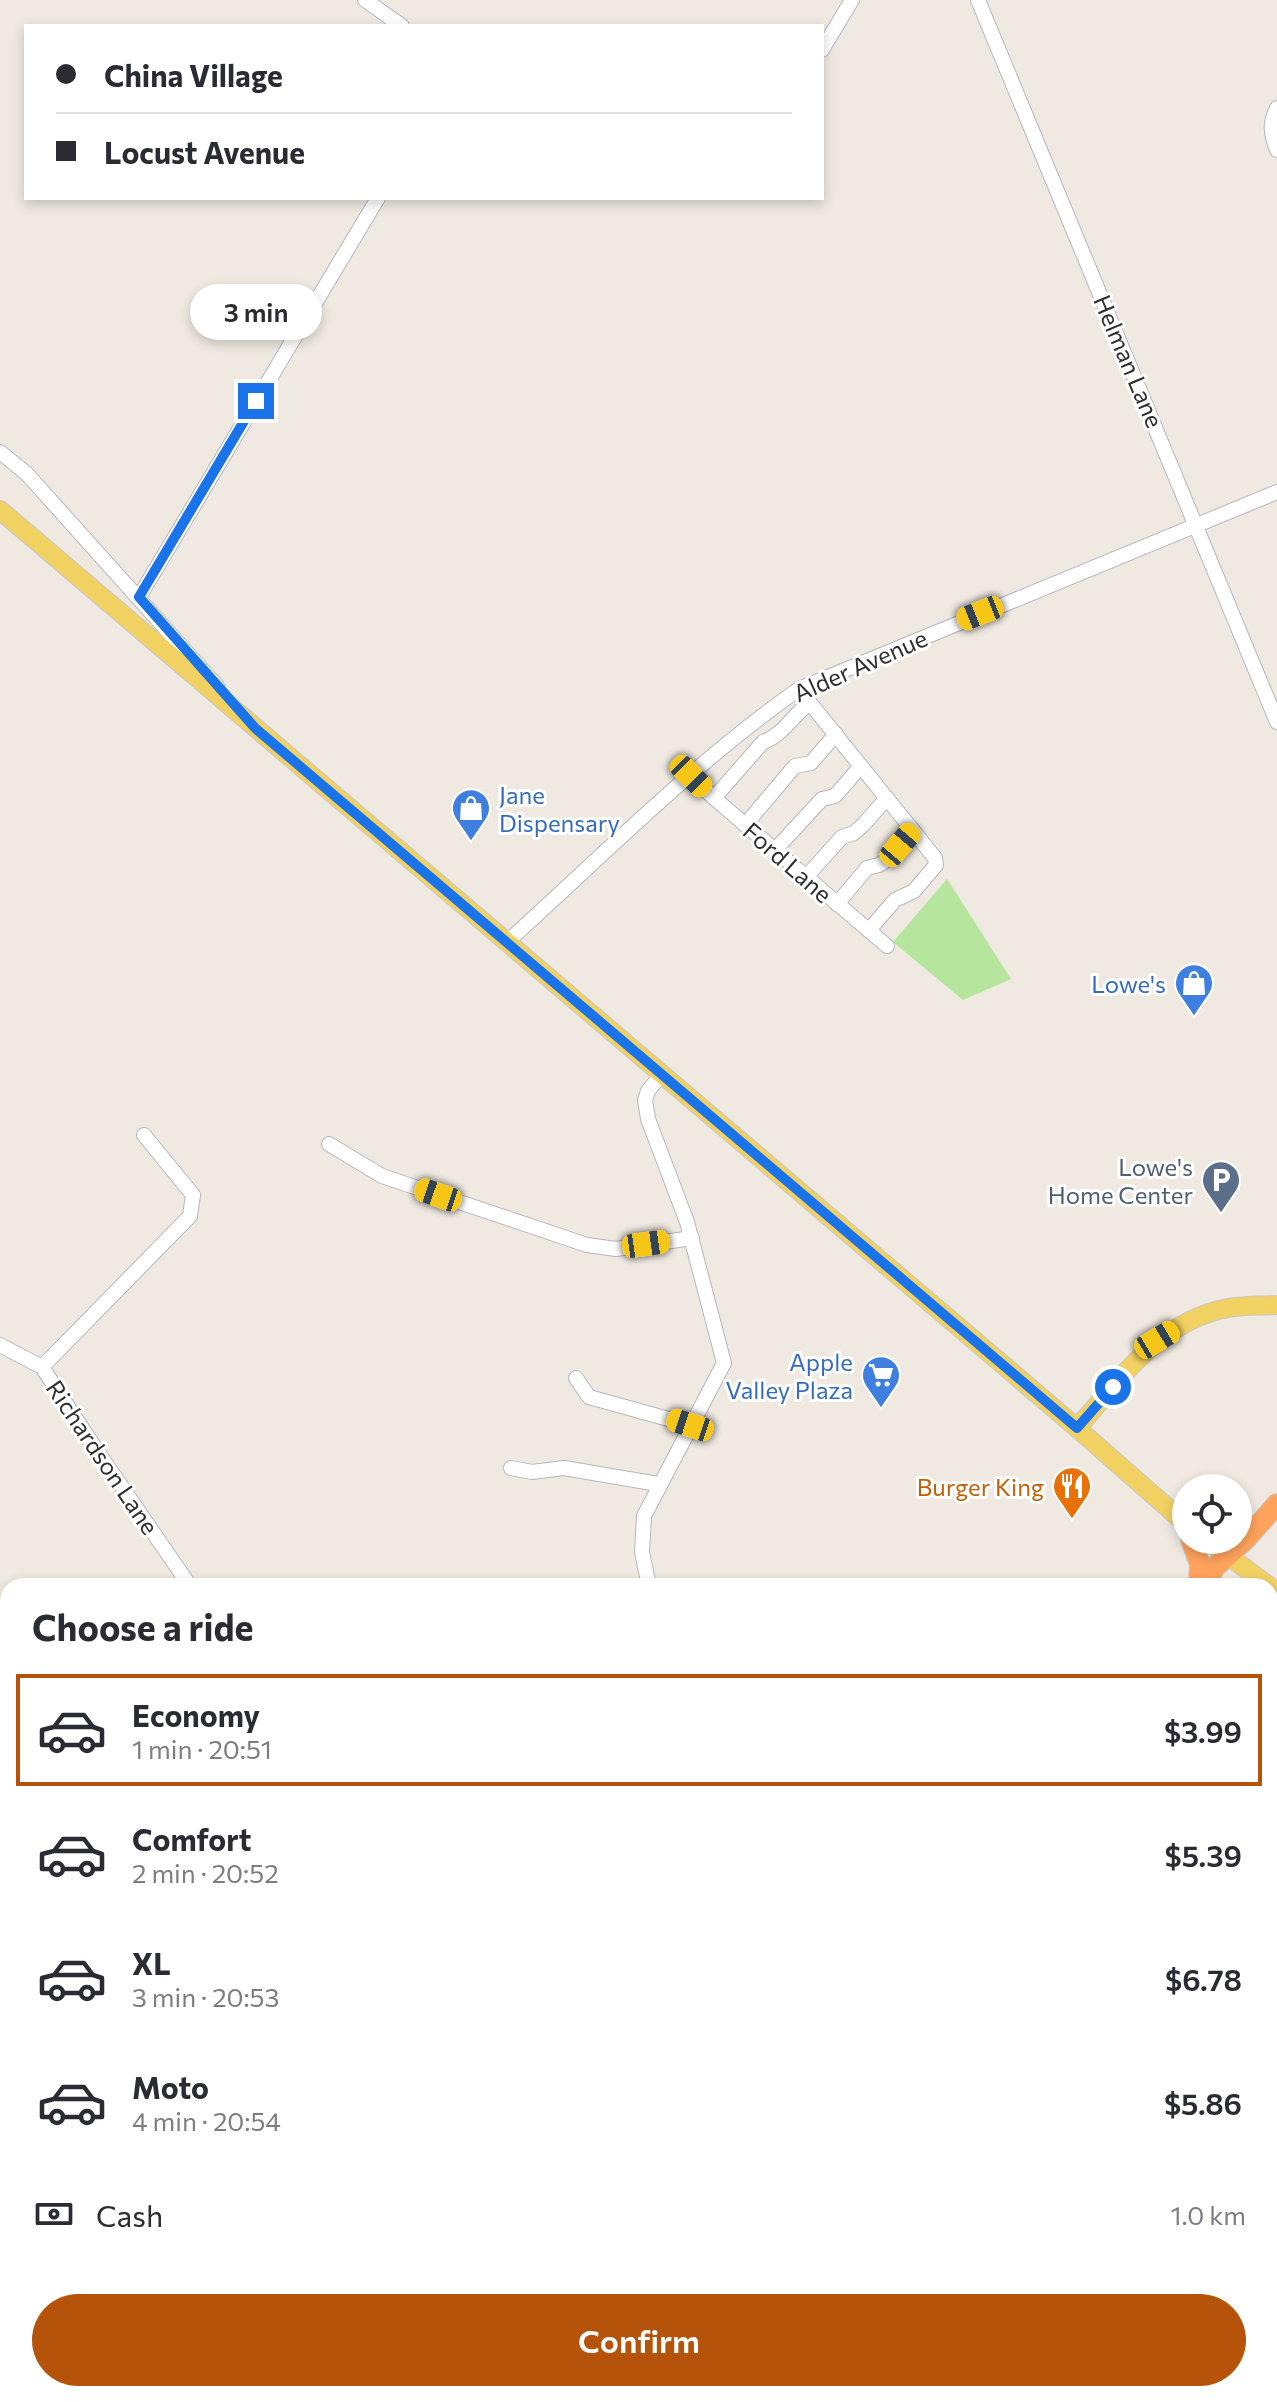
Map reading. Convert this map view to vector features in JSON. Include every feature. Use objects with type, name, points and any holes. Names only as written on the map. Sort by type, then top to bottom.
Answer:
[{"type":"highway","points":[[1207,1578],[1277,1504]]},
{"type":"highway","points":[[1196,1554],[1201,1578]]},
{"type":"main road","points":[[0,510],[1077,1428],[1172,1514]]},
{"type":"main road","points":[[1077,1428],[1157,1340],[1191,1319],[1228,1308],[1277,1305]]},
{"type":"main road","points":[[1228,1555],[1257,1578]]},
{"type":"street","points":[[365,0],[399,24]]},
{"type":"street","points":[[824,47],[852,0]]},
{"type":"street","name":"Helman Lane","points":[[978,0],[1277,722]]},
{"type":"street","points":[[1277,108],[1271,130],[1277,150]]},
{"type":"street","points":[[139,597],[377,200]]},
{"type":"street","points":[[0,452],[27,474],[255,728]]},
{"type":"street","name":"Alder Avenue","points":[[507,942],[691,776],[771,708],[799,689],[1277,492]]},
{"type":"street","points":[[714,798],[763,742],[773,738],[799,710],[810,703],[935,858],[936,865],[914,891],[895,900],[869,930]]},
{"type":"street","points":[[745,825],[795,766],[811,763],[836,734]]},
{"type":"street","points":[[775,850],[822,799],[835,796],[861,766]]},
{"type":"street","name":"Ford Lane","points":[[691,776],[887,946]]},
{"type":"street","points":[[806,877],[842,837],[863,825],[887,798]]},
{"type":"street","points":[[837,904],[867,868],[888,859],[913,830]]},
{"type":"street","points":[[647,1578],[642,1552],[644,1516],[658,1484],[724,1363],[692,1238],[648,1119],[645,1100],[648,1091],[662,1074]]},
{"type":"street","points":[[42,1367],[190,1216],[193,1195],[144,1135]]},
{"type":"street","points":[[329,1144],[382,1176],[587,1245],[616,1249],[692,1238]]},
{"type":"street","name":"Richardson Lane","points":[[0,1345],[42,1367],[184,1578]]},
{"type":"street","points":[[576,1378],[589,1397],[690,1425]]},
{"type":"street","points":[[511,1468],[532,1472],[564,1468],[658,1484]]},
{"type":"green space","points":[[947,879],[1011,979],[963,1000],[893,942]]},
{"type":"place","name":"Jane Dispensary","points":[[471,842]]},
{"type":"place","name":"Lowe's","points":[[1194,1017]]},
{"type":"place","name":"Lowe's Home Center","points":[[1221,1214]]},
{"type":"place","name":"Apple Valley Plaza","points":[[881,1409]]},
{"type":"place","name":"Burger King","points":[[1072,1520]]},
{"type":"route","points":[[256,401],[139,597],[189,655],[255,728],[1077,1428],[1113,1387]]}]
